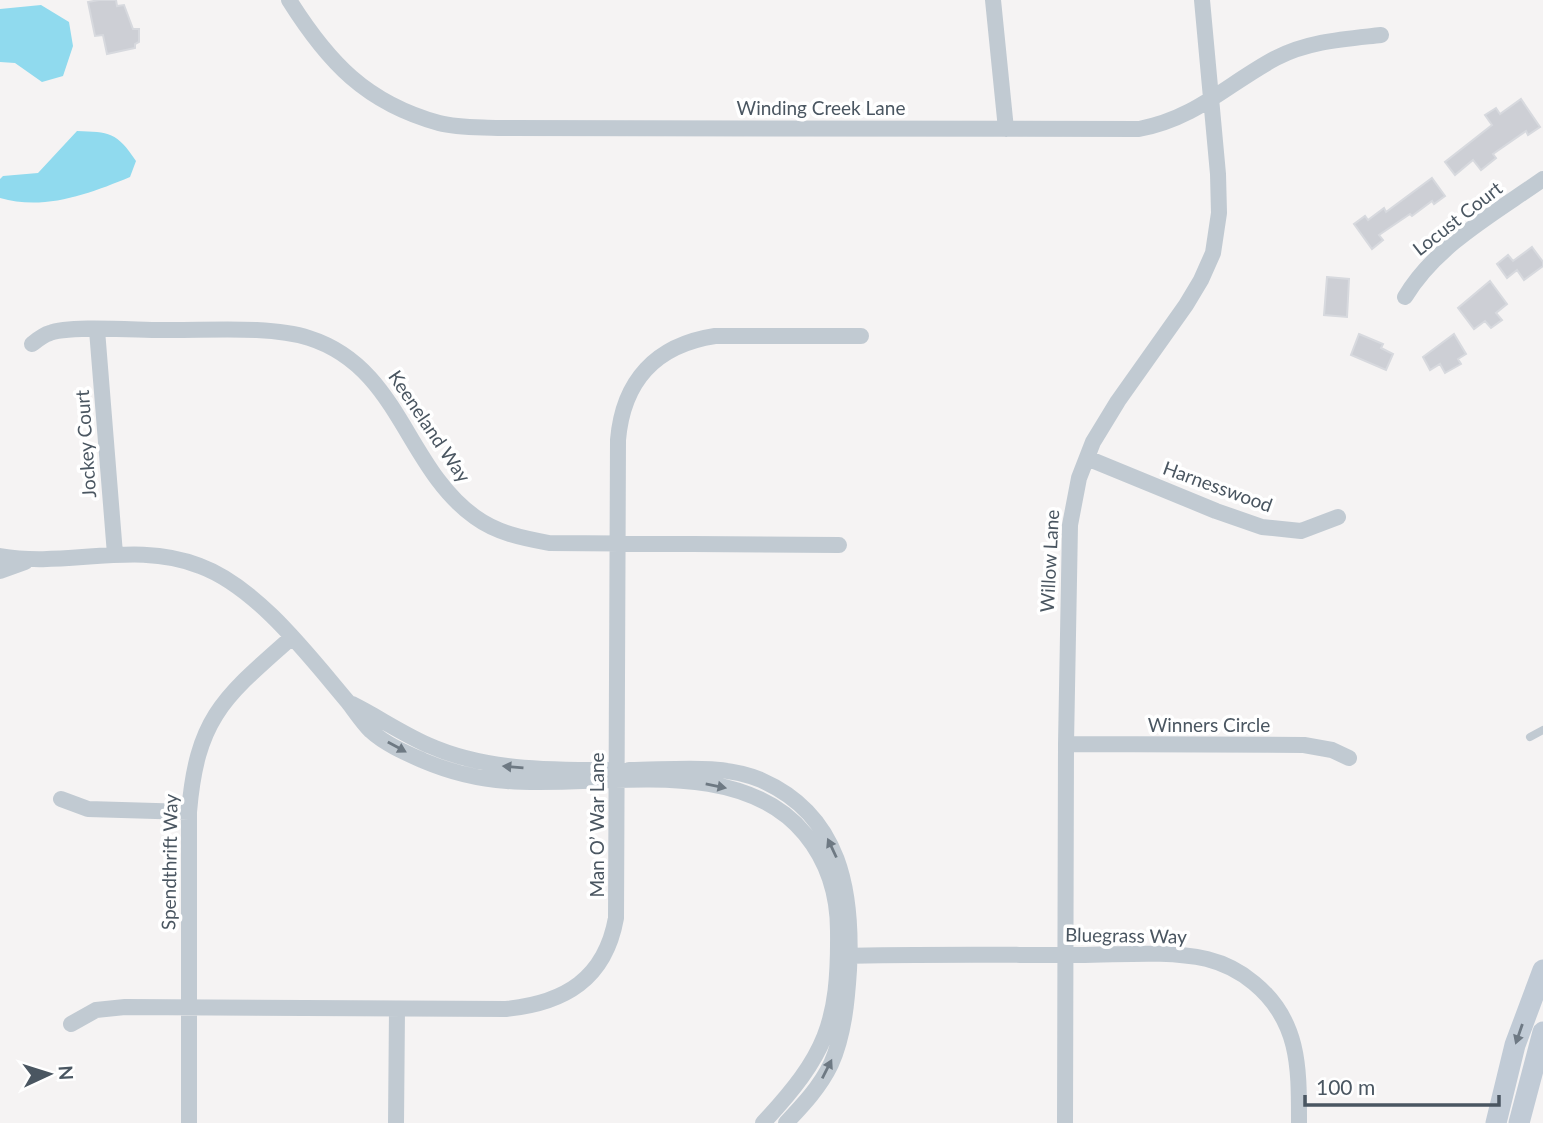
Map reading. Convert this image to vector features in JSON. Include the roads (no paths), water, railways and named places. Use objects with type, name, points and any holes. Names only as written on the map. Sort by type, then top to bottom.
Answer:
[{"type":"main road","points":[[1496,1123],[1515,1045],[1543,970]]},
{"type":"main road","points":[[1519,1123],[1543,1032]]},
{"type":"street","name":"Winding Creek Lane","points":[[289,0],[324,52],[344,73],[368,91],[394,106],[439,123],[485,127],[1139,129],[1178,119],[1278,58],[1304,47],[1381,35]]},
{"type":"street","points":[[993,0],[1006,129]]},
{"type":"street","name":"Willow Lane","points":[[1065,1123],[1066,744],[1070,525],[1074,496],[1087,458],[1108,417],[1186,305],[1209,262],[1217,233],[1219,213],[1202,0]]},
{"type":"street","name":"Locust Court","points":[[1405,297],[1427,265],[1543,178]]},
{"type":"street","name":"Keeneland Way","points":[[32,344],[48,333],[57,331],[97,330],[270,332],[308,338],[326,345],[359,366],[373,379],[436,477],[461,506],[493,528],[520,538],[549,543],[839,545]]},
{"type":"street","name":"Jockey Court","points":[[97,330],[115,554]]},
{"type":"street","name":"Man O’ War Lane","points":[[71,1024],[87,1013],[106,1008],[526,1007],[563,996],[586,978],[608,946],[616,918],[620,420],[625,401],[634,384],[660,355],[686,342],[715,336],[861,336]]},
{"type":"street","name":"Harnesswood","points":[[1087,458],[1262,527],[1301,531],[1338,517]]},
{"type":"street","points":[[0,556],[27,561],[152,554],[172,557],[218,574],[258,601],[348,702],[427,745],[473,760],[618,775],[724,771],[761,780],[794,800],[815,820],[836,853],[849,916],[844,956],[821,1047],[807,1072],[763,1123]]},
{"type":"street","points":[[0,571],[27,561]]},
{"type":"street","name":"Spendthrift Way","points":[[189,1123],[189,812],[197,758],[210,723],[239,684],[291,638]]},
{"type":"street","name":"Winners Circle","points":[[1066,744],[1304,745],[1332,750],[1349,758]]},
{"type":"street","points":[[61,799],[88,810],[189,812]]},
{"type":"street","points":[[786,1123],[821,1082],[836,1052],[847,997],[844,956]]},
{"type":"street","name":"Bluegrass Way","points":[[844,956],[1191,956],[1219,963],[1245,976],[1267,995],[1289,1028],[1297,1056],[1299,1123]]},
{"type":"street","points":[[396,1123],[397,1009]]},
{"type":"lane","points":[[1530,737],[1543,730]]},
{"type":"water","points":[[41,5],[69,22],[73,46],[63,76],[42,82],[15,63],[0,62],[0,9]]},
{"type":"water","points":[[77,131],[105,133],[123,144],[136,161],[130,177],[82,195],[50,202],[17,202],[0,198],[0,179],[3,176],[38,173]]}]
